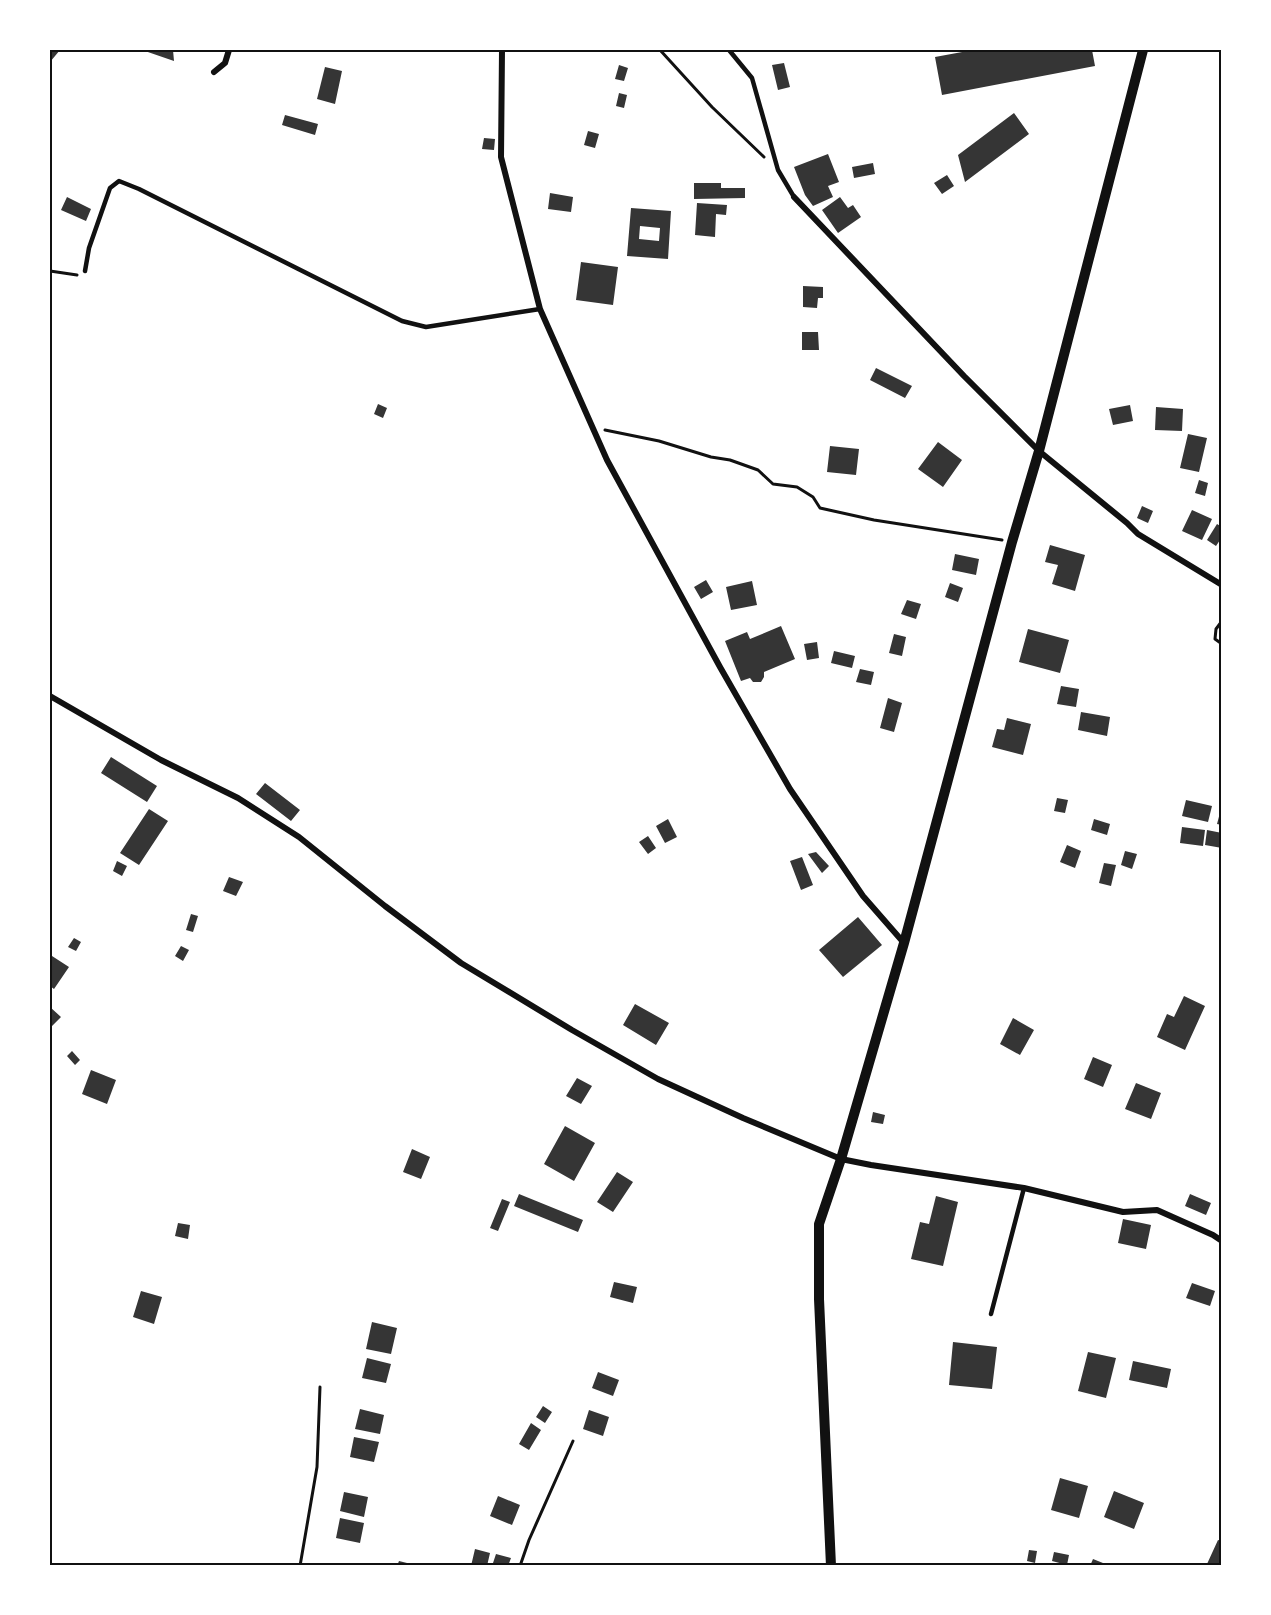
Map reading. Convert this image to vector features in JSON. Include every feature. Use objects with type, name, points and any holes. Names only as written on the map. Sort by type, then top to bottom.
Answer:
[{"type":"street","points":[[214,72],[225,63],[229,50]]},
{"type":"street","points":[[502,50],[501,157],[540,309],[607,460],[720,668],[790,789],[863,896],[904,943]]},
{"type":"street","points":[[831,1566],[819,1299],[819,1224],[841,1159],[904,943],[1038,451],[1143,50]]},
{"type":"street","points":[[794,197],[1038,451],[1138,534],[1221,585]]},
{"type":"street","points":[[50,696],[161,760],[238,798],[299,837],[461,963],[658,1079],[841,1159],[1024,1188],[1123,1212],[1157,1210],[1213,1235],[1221,1241]]},
{"type":"lane","points":[[729,50],[752,78],[778,171],[794,197]]},
{"type":"lane","points":[[85,271],[89,248],[110,188],[119,181],[402,321],[426,327],[540,309]]},
{"type":"lane","points":[[991,1314],[1024,1188]]},
{"type":"path","points":[[660,50],[712,107],[778,171]]},
{"type":"path","points":[[50,271],[79,275],[85,271]]},
{"type":"path","points":[[593,428],[658,441],[740,463],[758,470],[773,484],[797,488],[813,497],[820,508],[873,520],[1012,542]]},
{"type":"path","points":[[1221,621],[1216,629],[1215,639],[1221,644]]},
{"type":"path","points":[[300,1566],[317,1467],[320,1387]]},
{"type":"path","points":[[520,1566],[529,1540],[573,1441]]},
{"type":"building","points":[[50,50],[60,50],[50,62]]},
{"type":"building","points":[[142,50],[173,50],[174,61]]},
{"type":"building","points":[[973,50],[1092,50],[1095,66],[942,95],[935,57]]},
{"type":"building","points":[[784,63],[790,87],[778,90],[772,65]]},
{"type":"building","points":[[619,65],[628,68],[624,81],[615,79]]},
{"type":"building","points":[[325,67],[342,71],[335,104],[317,99]]},
{"type":"building","points":[[619,93],[627,95],[624,108],[616,106]]},
{"type":"building","points":[[1014,113],[1029,134],[965,182],[958,155]]},
{"type":"building","points":[[285,115],[318,124],[315,135],[282,125]]},
{"type":"building","points":[[588,131],[599,134],[595,148],[584,145]]},
{"type":"building","points":[[484,138],[495,139],[494,150],[482,149]]},
{"type":"building","points":[[828,154],[839,182],[828,186],[833,197],[813,206],[805,195],[794,167]]},
{"type":"building","points":[[873,163],[875,174],[854,178],[852,167]]},
{"type":"building","points":[[947,175],[954,186],[942,194],[934,183]]},
{"type":"building","points":[[694,183],[721,183],[721,188],[745,188],[745,198],[694,199]]},
{"type":"building","points":[[550,193],[573,197],[571,212],[548,209]]},
{"type":"building","points":[[67,197],[91,209],[86,221],[61,210]]},
{"type":"building","points":[[840,197],[848,208],[853,205],[861,217],[838,233],[822,210]]},
{"type":"building","points":[[697,203],[727,205],[726,215],[716,214],[715,237],[695,235]]},
{"type":"building","points":[[631,208],[671,211],[668,259],[627,256]],"holes":[[[640,226],[660,228],[659,241],[639,239]]]},
{"type":"building","points":[[581,262],[618,267],[613,305],[576,300]]},
{"type":"building","points":[[803,286],[823,287],[823,298],[818,298],[817,308],[803,307]]},
{"type":"building","points":[[802,332],[818,332],[819,350],[802,350]]},
{"type":"building","points":[[876,368],[912,386],[905,398],[870,380]]},
{"type":"building","points":[[378,404],[387,408],[383,418],[374,414]]},
{"type":"building","points":[[1130,405],[1133,421],[1113,425],[1109,409]]},
{"type":"building","points":[[1156,407],[1183,409],[1182,431],[1155,430]]},
{"type":"building","points":[[1188,434],[1207,438],[1199,472],[1180,468]]},
{"type":"building","points":[[938,442],[962,460],[943,487],[918,469]]},
{"type":"building","points":[[830,446],[859,449],[856,475],[827,472]]},
{"type":"building","points":[[1199,480],[1208,483],[1205,496],[1195,493]]},
{"type":"building","points":[[1142,506],[1153,511],[1148,523],[1137,518]]},
{"type":"building","points":[[1192,510],[1212,519],[1202,540],[1182,531]]},
{"type":"building","points":[[1217,524],[1222,527],[1222,537],[1216,546],[1207,540]]},
{"type":"building","points":[[1050,545],[1085,555],[1075,591],[1052,584],[1058,565],[1045,562]]},
{"type":"building","points":[[955,554],[979,559],[976,575],[952,570]]},
{"type":"building","points":[[706,580],[713,592],[701,599],[694,587]]},
{"type":"building","points":[[752,581],[757,605],[731,610],[726,587]]},
{"type":"building","points":[[950,583],[963,588],[958,602],[945,597]]},
{"type":"building","points":[[907,600],[921,604],[916,619],[901,614]]},
{"type":"building","points":[[781,626],[795,659],[764,672],[761,682],[753,682],[750,678],[741,681],[725,641],[747,632],[750,639]]},
{"type":"building","points":[[1028,629],[1069,640],[1060,673],[1019,662]]},
{"type":"building","points":[[894,634],[906,637],[902,656],[889,653]]},
{"type":"building","points":[[817,642],[819,658],[807,660],[804,644]]},
{"type":"building","points":[[834,651],[855,656],[852,668],[831,663]]},
{"type":"building","points":[[860,669],[874,672],[871,685],[856,682]]},
{"type":"building","points":[[1061,686],[1079,689],[1076,707],[1057,704]]},
{"type":"building","points":[[888,698],[902,703],[894,732],[880,728]]},
{"type":"building","points":[[1081,712],[1110,717],[1107,736],[1078,730]]},
{"type":"building","points":[[1007,718],[1031,724],[1023,755],[992,747],[997,729],[1004,730]]},
{"type":"building","points":[[111,757],[157,786],[147,802],[101,773]]},
{"type":"building","points":[[265,783],[300,810],[291,821],[256,794]]},
{"type":"building","points":[[1057,798],[1068,800],[1065,813],[1054,811]]},
{"type":"building","points":[[1186,800],[1212,806],[1208,822],[1182,816]]},
{"type":"building","points":[[149,809],[168,821],[139,865],[120,853]]},
{"type":"building","points":[[1222,809],[1222,825],[1217,824]]},
{"type":"building","points":[[668,819],[677,837],[665,843],[656,826]]},
{"type":"building","points":[[1094,819],[1110,824],[1107,835],[1091,830]]},
{"type":"building","points":[[1182,827],[1205,830],[1203,846],[1180,843]]},
{"type":"building","points":[[1207,830],[1222,833],[1222,848],[1205,845]]},
{"type":"building","points":[[648,836],[656,848],[648,854],[639,842]]},
{"type":"building","points":[[1067,845],[1081,851],[1075,868],[1060,862]]},
{"type":"building","points":[[1125,851],[1137,854],[1132,869],[1121,865]]},
{"type":"building","points":[[816,852],[829,866],[822,873],[808,854]]},
{"type":"building","points":[[802,857],[813,885],[801,890],[790,861]]},
{"type":"building","points":[[117,861],[127,866],[122,876],[113,871]]},
{"type":"building","points":[[1104,863],[1116,865],[1111,886],[1099,883]]},
{"type":"building","points":[[229,877],[243,882],[236,896],[223,891]]},
{"type":"building","points":[[191,914],[198,916],[193,932],[186,930]]},
{"type":"building","points":[[858,917],[882,945],[843,977],[819,950]]},
{"type":"building","points":[[74,938],[81,942],[76,951],[68,947]]},
{"type":"building","points":[[181,946],[189,950],[183,961],[175,956]]},
{"type":"building","points":[[52,956],[69,967],[54,989],[50,986]]},
{"type":"building","points":[[1184,996],[1205,1006],[1185,1050],[1157,1037],[1167,1014],[1174,1017]]},
{"type":"building","points":[[635,1004],[669,1023],[656,1045],[623,1025]]},
{"type":"building","points":[[50,1007],[61,1017],[52,1026],[50,1024]]},
{"type":"building","points":[[1013,1018],[1034,1030],[1020,1055],[1000,1044]]},
{"type":"building","points":[[72,1051],[80,1060],[75,1065],[67,1056]]},
{"type":"building","points":[[1093,1057],[1112,1065],[1103,1087],[1084,1079]]},
{"type":"building","points":[[91,1070],[116,1080],[107,1104],[82,1094]]},
{"type":"building","points":[[577,1078],[592,1086],[581,1104],[566,1096]]},
{"type":"building","points":[[1136,1083],[1161,1093],[1151,1119],[1125,1109]]},
{"type":"building","points":[[873,1112],[885,1115],[883,1124],[871,1122]]},
{"type":"building","points":[[565,1126],[595,1143],[574,1181],[544,1164]]},
{"type":"building","points":[[412,1149],[430,1157],[421,1179],[403,1172]]},
{"type":"building","points":[[617,1172],[633,1182],[613,1212],[597,1202]]},
{"type":"building","points":[[519,1194],[583,1220],[578,1232],[514,1206]]},
{"type":"building","points":[[1190,1194],[1211,1203],[1206,1215],[1185,1206]]},
{"type":"building","points":[[936,1196],[958,1202],[943,1266],[911,1259],[920,1222],[929,1224]]},
{"type":"building","points":[[502,1199],[510,1202],[498,1231],[490,1228]]},
{"type":"building","points":[[1123,1219],[1151,1225],[1146,1249],[1118,1243]]},
{"type":"building","points":[[178,1223],[190,1225],[188,1239],[175,1236]]},
{"type":"building","points":[[614,1282],[637,1287],[633,1303],[610,1297]]},
{"type":"building","points":[[1192,1283],[1215,1291],[1210,1306],[1186,1298]]},
{"type":"building","points":[[141,1291],[162,1297],[154,1324],[133,1317]]},
{"type":"building","points":[[372,1322],[397,1328],[391,1354],[366,1349]]},
{"type":"building","points":[[953,1342],[997,1347],[992,1389],[949,1385]]},
{"type":"building","points":[[1088,1352],[1116,1358],[1106,1398],[1078,1391]]},
{"type":"building","points":[[367,1358],[391,1364],[386,1383],[362,1378]]},
{"type":"building","points":[[1133,1361],[1171,1369],[1167,1388],[1129,1380]]},
{"type":"building","points":[[598,1372],[619,1380],[613,1396],[592,1388]]},
{"type":"building","points":[[543,1406],[552,1412],[545,1423],[536,1417]]},
{"type":"building","points":[[360,1409],[384,1415],[380,1434],[355,1429]]},
{"type":"building","points":[[589,1410],[609,1417],[603,1436],[583,1429]]},
{"type":"building","points":[[531,1423],[541,1430],[529,1450],[519,1444]]},
{"type":"building","points":[[354,1437],[379,1442],[374,1462],[350,1457]]},
{"type":"building","points":[[1060,1478],[1088,1486],[1079,1518],[1051,1510]]},
{"type":"building","points":[[1114,1491],[1144,1503],[1134,1529],[1104,1517]]},
{"type":"building","points":[[344,1492],[368,1497],[364,1517],[340,1511]]},
{"type":"building","points":[[498,1496],[520,1505],[512,1525],[490,1516]]},
{"type":"building","points":[[340,1518],[364,1523],[360,1543],[336,1538]]},
{"type":"building","points":[[1218,1540],[1222,1541],[1222,1560],[1219,1566],[1211,1566],[1207,1564]]},
{"type":"building","points":[[475,1549],[490,1553],[487,1566],[471,1566]]},
{"type":"building","points":[[1029,1550],[1037,1551],[1035,1563],[1027,1561]]},
{"type":"building","points":[[1054,1552],[1069,1555],[1067,1565],[1052,1561]]},
{"type":"building","points":[[496,1554],[511,1558],[508,1566],[492,1566]]},
{"type":"building","points":[[1093,1559],[1108,1565],[1108,1566],[1090,1566]]},
{"type":"building","points":[[399,1561],[415,1565],[415,1566],[397,1566]]}]
